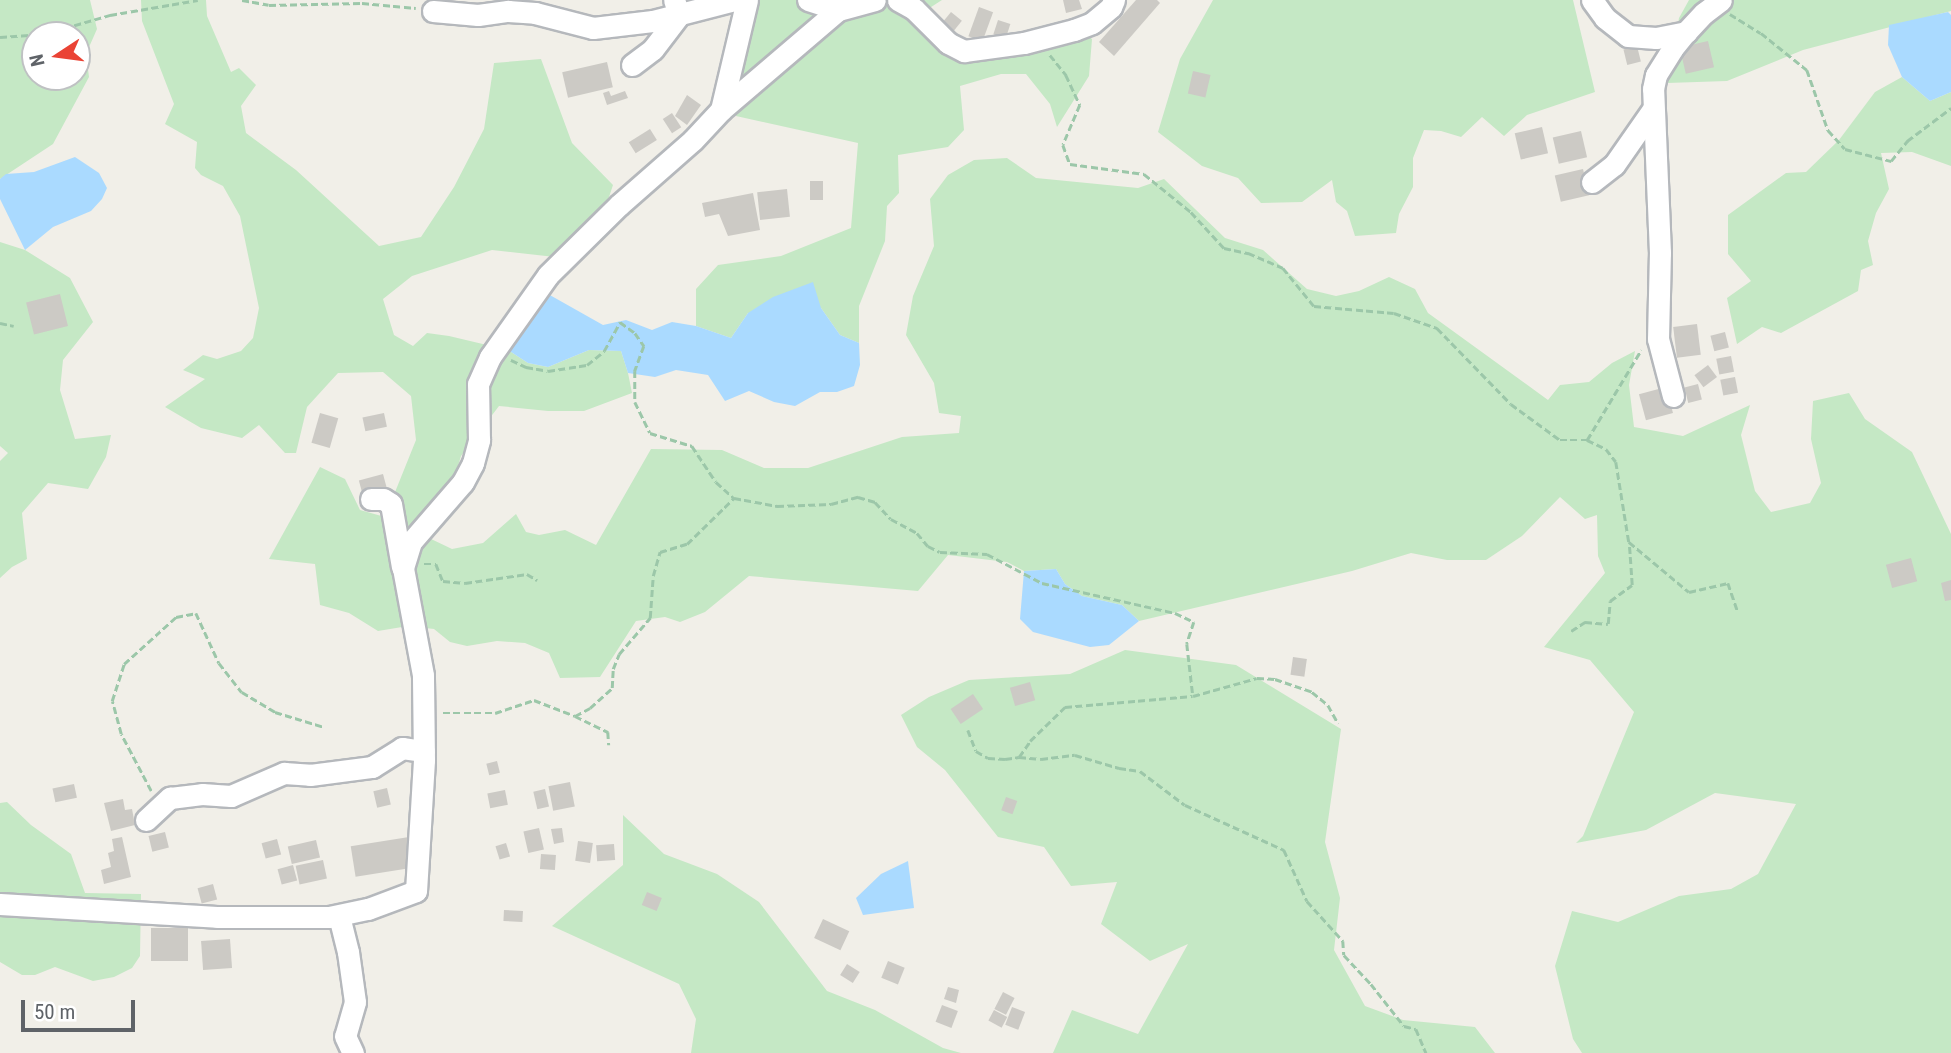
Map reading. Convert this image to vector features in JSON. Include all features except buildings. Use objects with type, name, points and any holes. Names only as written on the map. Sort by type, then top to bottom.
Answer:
[{"type":"street","points":[[433,11],[478,15],[508,11],[535,13],[593,28],[653,22],[677,7],[735,0]]},
{"type":"street","points":[[721,110],[747,0]]},
{"type":"street","points":[[808,0],[838,10]]},
{"type":"street","points":[[404,562],[411,542],[463,482],[473,463],[479,440],[478,384],[490,357],[548,275],[618,205],[693,140],[721,110],[838,10],[875,0]]},
{"type":"street","points":[[898,0],[914,9],[948,43],[964,51],[1038,39],[1092,23],[1116,2]]},
{"type":"street","points":[[1592,0],[1605,18],[1628,36],[1656,38],[1686,32]]},
{"type":"street","points":[[1673,396],[1658,339],[1660,253],[1653,109],[1657,75],[1671,49],[1703,13],[1721,0]]},
{"type":"street","points":[[632,65],[653,49],[677,7]]},
{"type":"street","points":[[1592,182],[1614,165],[1653,109]]},
{"type":"street","points":[[0,904],[217,917],[339,916],[368,909],[416,891],[424,751],[423,675],[404,562],[391,504],[383,499],[371,499]]},
{"type":"street","points":[[152,813],[170,798],[202,793],[231,796],[284,773],[310,775],[372,767],[402,748],[424,751]]},
{"type":"street","points":[[339,916],[355,1002],[345,1036],[353,1053]]},
{"type":"path","points":[[0,37],[44,34],[110,15],[198,0]]},
{"type":"path","points":[[242,0],[270,5],[362,3],[433,11]]},
{"type":"path","points":[[1703,13],[1726,11],[1762,33],[1807,70],[1828,130],[1845,149],[1891,160],[1907,141],[1951,108]]},
{"type":"path","points":[[1038,39],[1066,75],[1080,105],[1063,145],[1070,164],[1144,174],[1191,212],[1224,248],[1248,253],[1283,268],[1314,306],[1394,313],[1437,328],[1511,404],[1560,440],[1587,440],[1606,449],[1616,462],[1629,542],[1632,585],[1610,601],[1608,624],[1585,621],[1571,631]]},
{"type":"path","points":[[490,357],[504,358],[526,367],[548,371],[587,365],[604,351],[620,322],[635,332],[643,346],[635,372],[635,402],[649,433],[692,446],[716,482],[734,498],[777,506],[831,504],[858,497],[875,502],[901,526],[917,533],[928,546],[940,552],[987,554],[1042,583],[1175,612],[1194,622],[1187,644],[1193,696]]},
{"type":"path","points":[[0,323],[15,326]]},
{"type":"path","points":[[1587,440],[1626,371],[1644,346],[1658,339]]},
{"type":"path","points":[[575,716],[590,708],[612,688],[613,669],[619,654],[650,618],[653,576],[660,552],[687,544],[734,498]]},
{"type":"path","points":[[1629,542],[1689,592],[1728,583],[1738,612]]},
{"type":"path","points":[[404,562],[436,564],[443,581],[465,583],[527,574],[537,580]]},
{"type":"path","points":[[152,813],[121,734],[112,701],[124,664],[176,617],[196,613],[219,663],[242,692],[275,712],[324,727]]},
{"type":"path","points":[[1018,757],[1030,741],[1065,707],[1193,696],[1257,678],[1275,679],[1312,692],[1328,705],[1338,723]]},
{"type":"path","points":[[423,715],[495,713],[534,700],[608,732],[609,745]]},
{"type":"path","points":[[968,730],[976,751],[988,758],[1041,759],[1075,755],[1119,768],[1140,771],[1185,805],[1284,850],[1307,901],[1314,905],[1343,941],[1344,955],[1404,1026],[1416,1029],[1426,1053]]},
{"type":"green space","points":[[0,0],[90,0],[97,29],[91,43],[91,21],[21,21],[21,91],[81,91],[53,144],[0,179]]},
{"type":"green space","points":[[141,0],[206,0],[207,16],[231,72],[239,68],[256,85],[241,106],[246,133],[296,170],[379,246],[421,237],[454,187],[484,129],[494,63],[541,59],[572,143],[613,185],[605,209],[555,257],[492,250],[412,276],[383,299],[394,335],[413,346],[427,333],[449,336],[508,350],[528,363],[548,367],[589,350],[621,351],[628,373],[632,393],[584,411],[548,411],[499,406],[461,456],[443,516],[429,538],[452,549],[483,543],[516,514],[526,532],[539,535],[565,530],[596,545],[651,449],[722,450],[764,468],[808,468],[902,437],[959,433],[961,416],[939,413],[934,383],[906,335],[913,296],[934,246],[930,199],[948,175],[974,160],[1007,158],[1036,178],[1138,188],[1164,179],[1225,238],[1263,250],[1307,289],[1336,296],[1359,291],[1389,277],[1415,289],[1428,313],[1548,400],[1560,385],[1589,382],[1612,363],[1635,351],[1629,385],[1634,427],[1683,436],[1750,405],[1741,435],[1755,491],[1771,512],[1810,503],[1821,483],[1811,439],[1813,401],[1849,393],[1865,419],[1912,452],[1951,534],[1951,1053],[1582,1053],[1573,1039],[1555,966],[1572,911],[1618,922],[1679,896],[1731,889],[1758,874],[1796,804],[1715,793],[1646,830],[1576,843],[1583,836],[1634,712],[1590,660],[1544,647],[1605,573],[1598,556],[1597,515],[1585,519],[1560,497],[1522,536],[1486,560],[1447,560],[1411,553],[1352,571],[1139,621],[1122,605],[1082,596],[1065,584],[1056,569],[1024,571],[1007,562],[948,555],[918,591],[749,576],[705,612],[680,622],[665,617],[636,621],[600,677],[560,678],[549,653],[525,643],[497,641],[467,646],[450,642],[434,629],[408,626],[378,631],[349,613],[320,605],[315,564],[269,559],[320,467],[345,479],[360,510],[385,517],[416,440],[411,396],[383,372],[338,373],[307,407],[296,453],[285,453],[259,425],[242,438],[201,428],[165,407],[205,379],[183,370],[203,355],[217,359],[241,351],[253,338],[259,308],[240,216],[223,186],[201,175],[195,168],[197,142],[165,124],[174,104],[142,21]]},
{"type":"green space","points":[[755,0],[942,0],[928,9],[952,39],[974,45],[1070,22],[1092,39],[1089,76],[1057,127],[1050,104],[1026,74],[1001,74],[960,86],[964,130],[948,147],[898,155],[899,193],[887,206],[885,241],[859,306],[859,343],[840,335],[821,308],[748,313],[731,338],[696,326],[696,289],[718,265],[781,256],[851,228],[858,143],[736,116],[740,71]]},
{"type":"green space","points":[[1213,0],[1573,0],[1595,92],[1527,115],[1504,136],[1482,117],[1461,137],[1441,131],[1424,130],[1413,158],[1413,187],[1399,214],[1396,233],[1355,236],[1347,211],[1336,202],[1332,180],[1302,202],[1261,203],[1238,178],[1202,166],[1158,132],[1180,59]]},
{"type":"green space","points":[[1689,0],[1951,0],[1951,11],[1803,50],[1727,81],[1667,83],[1679,18]]},
{"type":"green space","points":[[1902,77],[1930,101],[1951,92],[1951,166],[1912,152],[1881,153],[1889,189],[1876,213],[1868,241],[1873,265],[1861,270],[1858,291],[1781,333],[1762,327],[1737,344],[1727,298],[1751,281],[1728,254],[1728,215],[1786,173],[1806,172],[1839,140],[1875,92]]},
{"type":"green space","points":[[0,242],[25,250],[70,278],[93,322],[63,360],[60,390],[75,439],[111,435],[106,457],[88,489],[48,483],[22,513],[27,559],[0,578],[0,461],[8,453],[0,446]]},
{"type":"green space","points":[[1125,650],[1236,665],[1341,729],[1325,842],[1340,898],[1334,950],[1365,1006],[1403,1020],[1475,1027],[1495,1053],[1053,1053],[1072,1010],[1138,1034],[1188,944],[1150,961],[1101,924],[1117,882],[1071,886],[1044,847],[998,837],[945,770],[917,747],[901,715],[929,697],[969,680],[1070,674]]},
{"type":"green space","points":[[7,802],[31,825],[71,854],[85,893],[141,894],[140,956],[132,968],[114,977],[93,981],[55,967],[35,975],[22,975],[0,962],[0,803]]},
{"type":"green space","points":[[623,815],[664,854],[717,874],[759,902],[827,991],[875,1010],[943,1048],[961,1053],[691,1053],[696,1019],[679,984],[552,926],[623,865]]},
{"type":"water","points":[[1948,12],[1951,15],[1951,92],[1930,101],[1902,77],[1888,45],[1889,25]]},
{"type":"water","points":[[75,157],[99,173],[107,188],[102,199],[91,211],[53,227],[25,250],[0,199],[0,179],[6,174],[34,172]]},
{"type":"water","points":[[813,282],[821,308],[840,335],[859,343],[860,365],[854,386],[837,392],[820,392],[795,406],[774,402],[749,391],[725,401],[708,375],[676,370],[655,377],[628,373],[621,351],[589,350],[548,367],[528,363],[508,350],[548,294],[603,325],[626,320],[652,330],[672,322],[696,326],[731,338],[748,313],[773,297]]},
{"type":"water","points":[[1056,569],[1065,584],[1082,596],[1122,605],[1139,621],[1109,645],[1090,647],[1033,632],[1020,619],[1024,571]]},
{"type":"water","points":[[908,861],[914,908],[863,915],[856,898],[881,874]]}]
